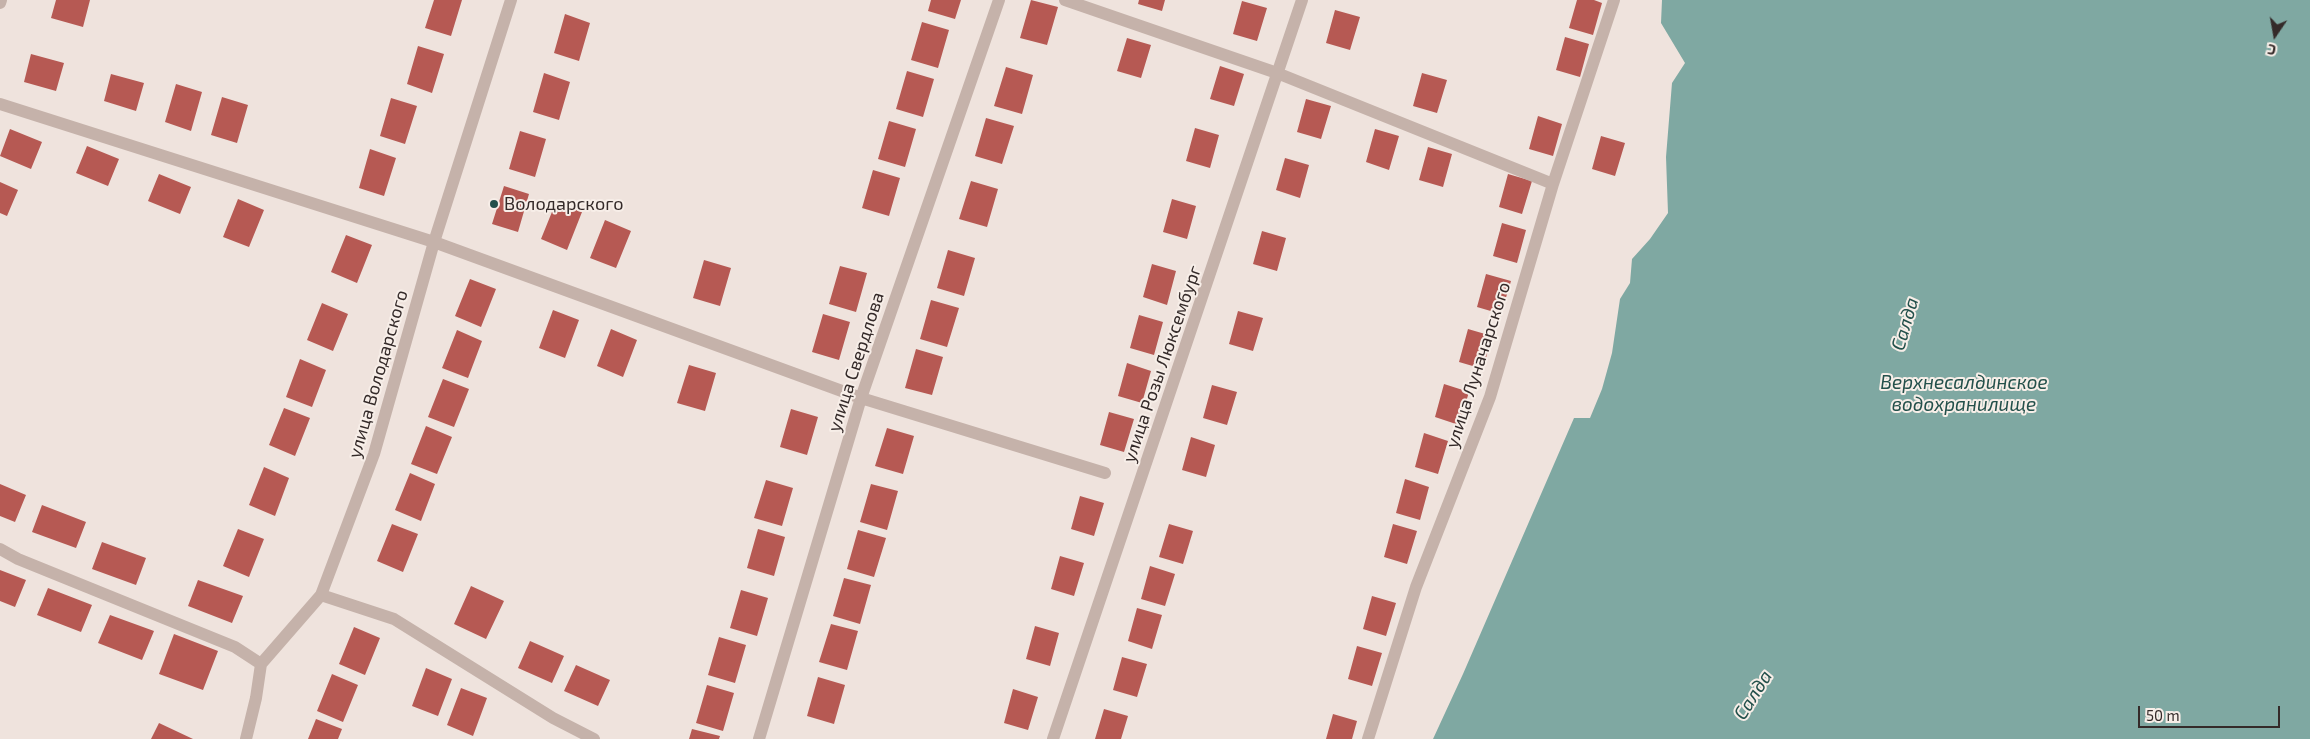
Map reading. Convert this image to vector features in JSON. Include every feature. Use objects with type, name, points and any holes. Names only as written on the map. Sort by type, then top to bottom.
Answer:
[{"type":"street","name":"улица Володарского","points":[[261,664],[321,595],[374,454],[434,242],[511,0]]},
{"type":"street","name":"улица Свердлова","points":[[760,739],[861,398],[999,0]]},
{"type":"street","points":[[1065,0],[1277,73],[1553,184]]},
{"type":"street","name":"улица Розы Люксембург","points":[[1053,739],[1302,0]]},
{"type":"street","name":"улица Луначарского","points":[[1368,739],[1416,588],[1490,397],[1553,184],[1614,0]]},
{"type":"street","points":[[0,104],[434,242],[861,398],[1105,473]]},
{"type":"street","points":[[0,548],[18,558],[235,647],[261,664],[256,698],[246,739]]},
{"type":"street","points":[[321,595],[394,619],[553,718],[594,739]]},
{"type":"water","name":"Верхнесалдинское водохранилище","points":[[1662,0],[2310,0],[2310,739],[1433,739],[1574,418],[1590,418],[1602,389],[1612,353],[1620,299],[1630,283],[1632,259],[1650,239],[1668,213],[1666,157],[1672,83],[1685,63],[1661,23]]},
{"type":"building","points":[[56,0],[90,0],[83,27],[51,18]]},
{"type":"building","points":[[434,0],[462,0],[451,36],[425,28]]},
{"type":"building","points":[[931,0],[961,0],[955,19],[928,11]]},
{"type":"building","points":[[1031,0],[1058,7],[1047,45],[1020,38]]},
{"type":"building","points":[[1139,0],[1165,0],[1162,11],[1138,4]]},
{"type":"building","points":[[1577,0],[1594,0],[1602,3],[1593,35],[1569,28]]},
{"type":"building","points":[[1242,1],[1267,8],[1257,41],[1233,34]]},
{"type":"building","points":[[1335,10],[1360,17],[1350,50],[1326,43]]},
{"type":"building","points":[[565,14],[590,23],[579,61],[554,53]]},
{"type":"building","points":[[922,22],[949,30],[938,68],[911,60]]},
{"type":"building","points":[[1565,37],[1589,44],[1580,77],[1556,70]]},
{"type":"building","points":[[1127,38],[1151,45],[1141,78],[1117,71]]},
{"type":"building","points":[[418,46],[444,54],[432,93],[407,84]]},
{"type":"building","points":[[31,54],[64,63],[56,91],[24,82]]},
{"type":"building","points":[[1220,66],[1244,74],[1234,106],[1210,99]]},
{"type":"building","points":[[1006,67],[1033,75],[1022,114],[994,106]]},
{"type":"building","points":[[907,71],[934,79],[923,117],[896,109]]},
{"type":"building","points":[[544,73],[570,82],[559,120],[533,112]]},
{"type":"building","points":[[1422,73],[1447,80],[1437,113],[1413,106]]},
{"type":"building","points":[[111,74],[144,83],[136,111],[104,101]]},
{"type":"building","points":[[176,84],[202,92],[191,131],[165,122]]},
{"type":"building","points":[[222,97],[248,105],[237,143],[211,135]]},
{"type":"building","points":[[391,98],[417,106],[405,144],[380,136]]},
{"type":"building","points":[[1306,99],[1331,106],[1321,139],[1297,132]]},
{"type":"building","points":[[1538,116],[1562,124],[1553,156],[1529,149]]},
{"type":"building","points":[[986,118],[1014,126],[1002,164],[975,156]]},
{"type":"building","points":[[889,121],[916,129],[905,167],[878,159]]},
{"type":"building","points":[[1195,128],[1219,135],[1210,168],[1186,161]]},
{"type":"building","points":[[10,129],[42,142],[31,169],[0,156]]},
{"type":"building","points":[[1375,129],[1399,136],[1389,170],[1366,162]]},
{"type":"building","points":[[520,131],[546,139],[535,177],[509,169]]},
{"type":"building","points":[[1601,136],[1625,143],[1615,176],[1592,169]]},
{"type":"building","points":[[87,146],[119,159],[108,186],[76,173]]},
{"type":"building","points":[[1428,147],[1452,154],[1443,187],[1419,180]]},
{"type":"building","points":[[370,149],[396,158],[384,196],[359,188]]},
{"type":"building","points":[[1285,158],[1309,165],[1300,198],[1276,190]]},
{"type":"building","points":[[873,170],[900,178],[889,216],[862,208]]},
{"type":"building","points":[[159,174],[191,187],[180,214],[148,201]]},
{"type":"building","points":[[1508,174],[1532,181],[1522,214],[1499,207]]},
{"type":"building","points":[[971,181],[998,189],[987,227],[959,219]]},
{"type":"building","points":[[0,182],[18,190],[7,216],[0,213]]},
{"type":"building","points":[[504,186],[529,194],[518,232],[492,224]]},
{"type":"building","points":[[238,199],[264,210],[249,247],[223,237]]},
{"type":"building","points":[[1172,199],[1196,206],[1187,239],[1163,232]]},
{"type":"building","points":[[556,202],[582,212],[567,250],[541,239]]},
{"type":"building","points":[[605,220],[631,231],[616,268],[590,258]]},
{"type":"building","points":[[1502,223],[1526,230],[1517,263],[1493,256]]},
{"type":"building","points":[[1262,231],[1286,238],[1277,271],[1253,264]]},
{"type":"building","points":[[346,235],[372,245],[357,283],[331,272]]},
{"type":"building","points":[[948,250],[975,258],[964,296],[937,288]]},
{"type":"building","points":[[704,260],[731,268],[720,306],[693,298]]},
{"type":"building","points":[[1152,264],[1176,271],[1167,305],[1143,297]]},
{"type":"building","points":[[840,266],[867,273],[856,312],[829,304]]},
{"type":"building","points":[[1486,274],[1511,281],[1501,314],[1477,307]]},
{"type":"building","points":[[470,279],[496,289],[481,327],[455,316]]},
{"type":"building","points":[[931,300],[959,308],[947,347],[920,339]]},
{"type":"building","points":[[322,303],[348,314],[333,351],[307,340]]},
{"type":"building","points":[[553,310],[579,320],[565,358],[539,348]]},
{"type":"building","points":[[1238,311],[1263,318],[1253,351],[1229,344]]},
{"type":"building","points":[[823,314],[850,322],[839,360],[812,352]]},
{"type":"building","points":[[1139,315],[1163,322],[1154,355],[1130,348]]},
{"type":"building","points":[[611,329],[637,340],[623,377],[597,366]]},
{"type":"building","points":[[1468,329],[1492,336],[1483,369],[1459,362]]},
{"type":"building","points":[[457,330],[482,341],[468,378],[442,368]]},
{"type":"building","points":[[916,349],[943,357],[932,395],[905,388]]},
{"type":"building","points":[[300,359],[326,370],[312,407],[286,397]]},
{"type":"building","points":[[1127,363],[1151,371],[1142,403],[1118,396]]},
{"type":"building","points":[[689,365],[716,373],[705,411],[677,403]]},
{"type":"building","points":[[443,379],[469,389],[454,427],[428,417]]},
{"type":"building","points":[[1444,384],[1469,392],[1459,425],[1435,417]]},
{"type":"building","points":[[1212,385],[1237,392],[1227,425],[1203,418]]},
{"type":"building","points":[[284,408],[310,418],[295,456],[269,445]]},
{"type":"building","points":[[791,409],[818,417],[807,455],[780,447]]},
{"type":"building","points":[[1109,412],[1134,419],[1124,452],[1100,445]]},
{"type":"building","points":[[426,426],[452,437],[437,474],[411,464]]},
{"type":"building","points":[[887,428],[914,436],[903,474],[875,466]]},
{"type":"building","points":[[1424,433],[1448,441],[1438,474],[1415,467]]},
{"type":"building","points":[[1191,437],[1215,445],[1206,477],[1182,470]]},
{"type":"building","points":[[264,467],[289,478],[275,516],[249,505]]},
{"type":"building","points":[[410,473],[435,484],[421,521],[395,510]]},
{"type":"building","points":[[1405,479],[1429,487],[1420,520],[1396,513]]},
{"type":"building","points":[[766,480],[793,488],[782,526],[754,518]]},
{"type":"building","points":[[0,484],[26,495],[15,522],[0,516]]},
{"type":"building","points":[[871,484],[898,491],[887,530],[860,522]]},
{"type":"building","points":[[1080,496],[1104,503],[1094,536],[1071,529]]},
{"type":"building","points":[[42,505],[86,522],[76,548],[32,532]]},
{"type":"building","points":[[392,524],[418,534],[403,572],[377,561]]},
{"type":"building","points":[[1169,524],[1193,531],[1183,564],[1159,557]]},
{"type":"building","points":[[1393,524],[1417,531],[1407,564],[1384,557]]},
{"type":"building","points":[[238,529],[264,539],[249,577],[223,566]]},
{"type":"building","points":[[758,529],[785,537],[774,576],[747,568]]},
{"type":"building","points":[[858,530],[886,538],[874,577],[847,569]]},
{"type":"building","points":[[102,542],[146,558],[136,585],[92,569]]},
{"type":"building","points":[[1060,556],[1084,563],[1074,596],[1051,589]]},
{"type":"building","points":[[1150,566],[1175,574],[1165,606],[1141,599]]},
{"type":"building","points":[[0,570],[26,580],[15,607],[0,601]]},
{"type":"building","points":[[844,578],[871,585],[860,624],[833,616]]},
{"type":"building","points":[[198,580],[243,596],[232,623],[188,606]]},
{"type":"building","points":[[471,586],[504,601],[486,639],[454,624]]},
{"type":"building","points":[[48,588],[92,605],[81,632],[37,615]]},
{"type":"building","points":[[741,590],[768,598],[757,636],[730,628]]},
{"type":"building","points":[[1372,596],[1396,603],[1386,636],[1363,629]]},
{"type":"building","points":[[1137,608],[1162,615],[1152,649],[1128,641]]},
{"type":"building","points":[[110,615],[154,631],[142,660],[98,643]]},
{"type":"building","points":[[831,624],[858,631],[847,670],[819,662]]},
{"type":"building","points":[[1035,626],[1059,633],[1050,666],[1026,659]]},
{"type":"building","points":[[354,627],[380,638],[365,675],[339,664]]},
{"type":"building","points":[[174,634],[218,651],[203,690],[159,674]]},
{"type":"building","points":[[719,637],[746,645],[735,683],[708,675]]},
{"type":"building","points":[[530,641],[564,656],[552,683],[518,668]]},
{"type":"building","points":[[1357,646],[1382,653],[1372,686],[1348,679]]},
{"type":"building","points":[[1122,657],[1147,664],[1137,697],[1113,690]]},
{"type":"building","points":[[576,665],[610,680],[598,706],[564,691]]},
{"type":"building","points":[[426,668],[452,679],[438,716],[412,706]]},
{"type":"building","points":[[332,674],[358,685],[343,722],[317,711]]},
{"type":"building","points":[[818,677],[845,685],[834,724],[807,716]]},
{"type":"building","points":[[707,685],[734,693],[723,731],[696,723]]},
{"type":"building","points":[[461,688],[487,698],[473,736],[447,725]]},
{"type":"building","points":[[1013,689],[1038,697],[1028,730],[1004,723]]},
{"type":"building","points":[[1104,709],[1128,716],[1121,739],[1095,739]]},
{"type":"building","points":[[1333,714],[1357,721],[1352,739],[1326,739]]},
{"type":"building","points":[[316,719],[342,729],[338,739],[308,739]]},
{"type":"building","points":[[159,723],[193,739],[151,739]]},
{"type":"building","points":[[692,729],[720,736],[719,739],[689,739]]},
{"type":"place","name":"Володарского","points":[[494,204]]},
{"type":"water label","name":"Салда","points":[[1905,324]]},
{"type":"water label","name":"Салда","points":[[1753,695]]}]
